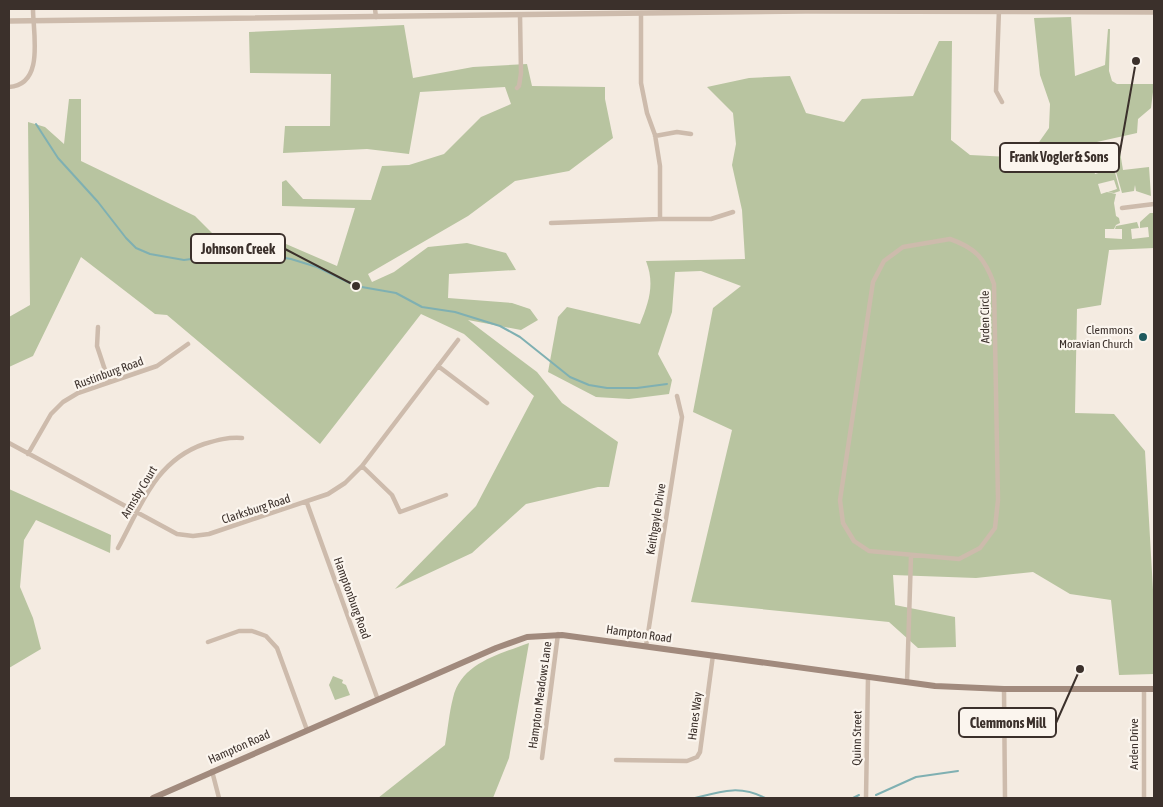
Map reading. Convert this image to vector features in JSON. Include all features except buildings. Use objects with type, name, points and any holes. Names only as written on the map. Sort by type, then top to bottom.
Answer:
[{"type":"main road","name":"Hampton Road","points":[[153,798],[307,730],[527,637],[558,634],[868,677],[965,688],[1154,689]]},
{"type":"street","points":[[9,87],[24,82],[33,71],[32,9]]},
{"type":"street","points":[[375,9],[376,17]]},
{"type":"street","points":[[9,21],[520,15],[574,11],[641,13],[806,10],[1154,12]]},
{"type":"street","points":[[999,10],[996,91],[1002,102]]},
{"type":"street","points":[[641,13],[641,84],[646,113],[655,136],[660,166],[660,219]]},
{"type":"street","points":[[517,88],[521,73],[520,15]]},
{"type":"street","points":[[655,136],[677,132],[691,134]]},
{"type":"street","points":[[1122,208],[1154,204]]},
{"type":"street","points":[[551,222],[711,219],[732,212]]},
{"type":"street","name":"Arden Circle","points":[[950,239],[969,247],[986,262],[994,284],[998,500],[995,528],[980,548],[960,559],[911,556],[869,551],[854,541],[843,523],[840,500],[873,282],[884,261],[903,247],[950,239]]},
{"type":"street","points":[[98,326],[98,346],[109,382]]},
{"type":"street","name":"Clarksburg Road","points":[[9,443],[177,534],[193,536],[209,534],[307,503],[328,494],[345,483],[362,466],[458,340]]},
{"type":"street","name":"Rustinburg Road","points":[[28,454],[51,414],[62,402],[78,393],[157,366],[188,344]]},
{"type":"street","points":[[438,366],[487,403]]},
{"type":"street","name":"Keithgayle Drive","points":[[646,646],[682,417],[677,396]]},
{"type":"street","name":"Armsby Court","points":[[118,548],[155,480],[177,456],[188,450],[227,437],[242,438]]},
{"type":"street","points":[[362,466],[392,495],[400,512],[446,495]]},
{"type":"street","name":"Hamptonburg Road","points":[[307,503],[378,700]]},
{"type":"street","points":[[907,682],[911,556]]},
{"type":"street","points":[[208,642],[238,631],[252,631],[266,636],[277,648],[307,730]]},
{"type":"street","name":"Hampton Meadows Lane","points":[[542,758],[558,634]]},
{"type":"street","name":"Hanes Way","points":[[616,760],[687,761],[697,756],[700,752],[713,655]]},
{"type":"street","name":"Quinn Street","points":[[866,798],[868,677]]},
{"type":"street","points":[[1004,689],[1005,798]]},
{"type":"street","name":"Arden Drive","points":[[1144,689],[1144,798]]},
{"type":"street","points":[[212,771],[219,798]]},
{"type":"green space","points":[[1071,17],[1075,76],[1105,65],[1108,29],[1110,29],[1109,71],[1112,81],[1117,84],[1154,84],[1151,108],[1138,119],[1137,133],[1088,144],[1091,159],[1099,157],[1100,161],[1092,164],[1095,174],[1111,169],[1109,160],[1102,162],[1100,157],[1110,154],[1120,191],[1108,192],[1117,189],[1114,180],[1098,184],[1101,194],[1107,192],[1116,194],[1114,203],[1116,216],[1119,218],[1120,223],[1116,225],[1114,229],[1105,229],[1105,238],[1122,239],[1122,229],[1115,229],[1116,226],[1137,222],[1139,228],[1131,229],[1132,239],[1149,237],[1148,227],[1140,228],[1140,222],[1150,213],[1154,213],[1154,248],[1109,250],[1101,305],[1077,309],[1075,413],[1114,414],[1145,451],[1154,607],[1154,674],[1119,675],[1111,600],[1070,594],[1033,572],[976,578],[893,575],[895,605],[955,617],[956,647],[918,648],[889,622],[691,602],[732,430],[693,412],[713,308],[741,286],[701,271],[675,272],[672,312],[658,354],[672,380],[669,394],[629,399],[596,397],[548,372],[558,317],[567,307],[640,324],[650,293],[649,269],[646,261],[745,259],[742,210],[732,165],[736,144],[733,113],[707,87],[749,78],[790,76],[806,113],[844,122],[862,99],[913,96],[939,41],[952,41],[951,140],[970,155],[1010,157],[1037,145],[1049,128],[1050,104],[1040,75],[1034,18]]},
{"type":"green space","points":[[404,25],[413,78],[473,67],[527,64],[532,86],[605,87],[605,99],[613,138],[569,171],[515,181],[468,216],[368,274],[372,282],[394,272],[428,247],[467,243],[506,253],[516,270],[449,274],[448,298],[512,303],[530,309],[538,320],[521,330],[468,320],[537,372],[562,403],[618,442],[609,487],[598,487],[526,504],[472,553],[395,589],[476,506],[534,396],[464,334],[421,314],[320,444],[167,315],[155,314],[81,257],[33,356],[9,367],[9,317],[30,305],[28,122],[45,127],[64,144],[69,99],[81,99],[81,161],[195,216],[220,241],[286,244],[337,266],[355,208],[282,206],[282,182],[286,180],[303,199],[371,200],[382,166],[409,165],[444,154],[481,117],[511,104],[505,87],[420,92],[409,154],[367,149],[283,153],[285,126],[330,126],[331,74],[250,73],[249,32]]},
{"type":"green space","points":[[1120,152],[1123,170],[1149,167],[1151,196],[1136,191],[1135,185],[1134,191],[1122,193],[1111,154]]},
{"type":"green space","points":[[9,489],[111,535],[110,553],[36,520],[24,540],[20,587],[33,618],[41,649],[9,668]]},
{"type":"green space","points":[[529,643],[509,758],[493,798],[378,798],[445,745],[453,698],[457,686],[464,676],[483,661]]},
{"type":"green space","points":[[333,676],[343,680],[342,683],[346,685],[350,695],[335,700],[329,685]]},
{"type":"waterway","points":[[36,124],[58,158],[98,202],[126,238],[136,248],[150,254],[184,260],[235,253],[255,253],[291,259],[317,267],[356,286],[396,293],[422,307],[455,312],[500,326],[520,337],[570,377],[589,385],[607,388],[637,388],[667,384]]},
{"type":"waterway","points":[[876,795],[916,777],[958,771]]},
{"type":"waterway","points":[[695,798],[731,790],[739,790],[765,798]]},
{"type":"waterway","points":[[853,798],[859,795]]},
{"type":"place","name":"Frank Vogler & Sons","points":[[1136,61]]},
{"type":"place","name":"Johnson Creek","points":[[356,286]]},
{"type":"place","name":"Clemmons Moravian Church","points":[[1143,337]]},
{"type":"place","name":"Clemmons Mill","points":[[1080,669]]}]
